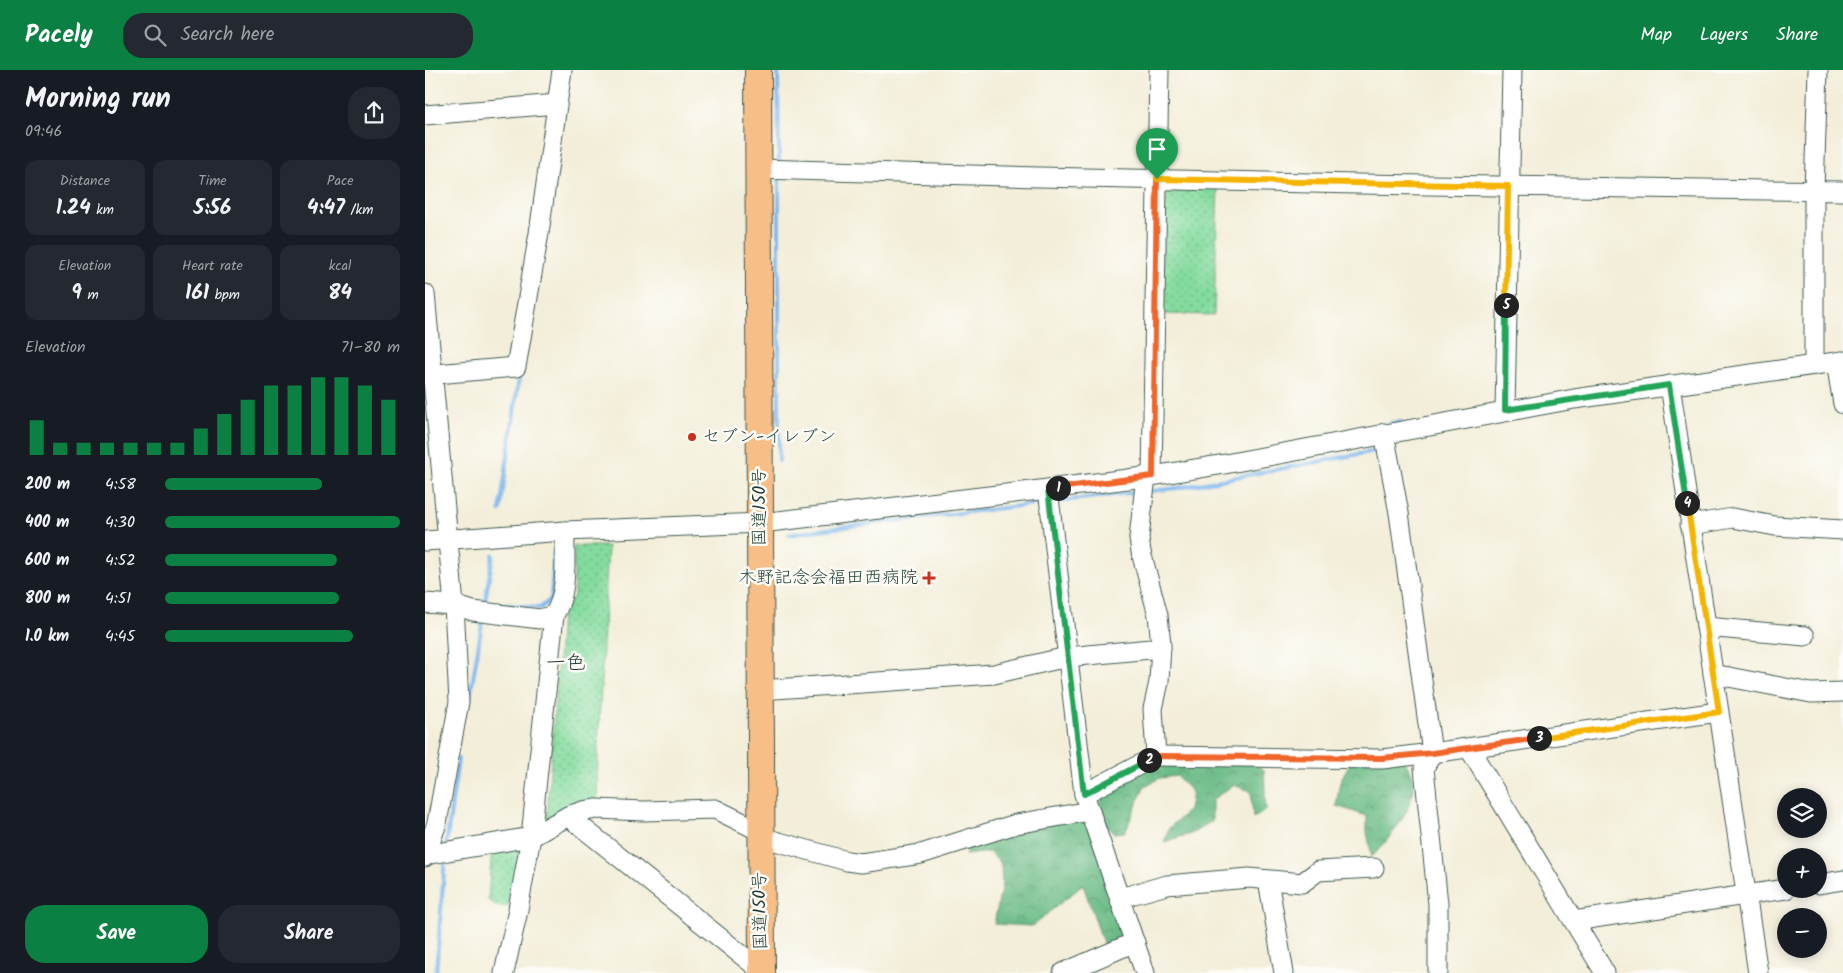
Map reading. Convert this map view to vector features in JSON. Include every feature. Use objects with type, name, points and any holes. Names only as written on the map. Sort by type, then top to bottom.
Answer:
[{"type":"highway","name":"国道150号","points":[[757,973],[761,834],[758,70]]},
{"type":"street","points":[[429,375],[516,367],[539,233],[562,70]]},
{"type":"street","points":[[1156,756],[1153,709],[1159,682],[1161,648],[1158,615],[1139,538],[1149,476],[1159,70]]},
{"type":"street","points":[[1505,410],[1511,70]]},
{"type":"street","points":[[1814,365],[1814,190],[1818,70]]},
{"type":"street","points":[[425,115],[557,104]]},
{"type":"street","points":[[759,169],[1039,177],[1843,191]]},
{"type":"street","points":[[425,294],[429,375],[454,605],[459,702],[437,823],[426,856],[531,837],[568,816],[583,811],[597,809],[643,811],[715,809],[761,834],[847,861],[861,863],[921,854],[1087,803],[1156,756],[1382,758],[1469,748],[1719,712]]},
{"type":"street","points":[[425,541],[565,531],[761,523],[1048,489],[1225,464],[1505,410],[1839,362],[1843,404]]},
{"type":"street","points":[[1669,385],[1758,973]]},
{"type":"street","points":[[1384,434],[1399,513],[1432,753],[1424,768],[1438,904],[1438,973]]},
{"type":"street","points":[[1048,489],[1067,657],[1087,803],[1145,973]]},
{"type":"street","points":[[1691,525],[1733,518],[1775,526],[1843,530]]},
{"type":"street","points":[[504,973],[531,837],[554,615],[560,606],[564,590],[565,531]]},
{"type":"street","points":[[425,603],[454,605],[473,611],[540,619],[554,615]]},
{"type":"street","points":[[1706,627],[1805,636]]},
{"type":"street","points":[[760,690],[994,674],[1067,657],[1161,648]]},
{"type":"street","points":[[1713,674],[1811,692],[1843,692]]},
{"type":"street","points":[[1469,748],[1605,973]]},
{"type":"street","points":[[568,816],[757,973]]},
{"type":"street","points":[[1120,898],[1167,885],[1249,878],[1302,884],[1318,871],[1374,868]]},
{"type":"street","points":[[1268,880],[1284,973]]},
{"type":"street","points":[[1827,883],[1843,880]]},
{"type":"street","points":[[1574,921],[1777,890]]},
{"type":"street","points":[[1063,973],[1135,942]]},
{"type":"green space","points":[[1163,185],[1218,186],[1214,315],[1162,314]]},
{"type":"green space","points":[[574,546],[608,546],[598,747],[597,809],[546,829],[561,617],[574,596]]},
{"type":"green space","points":[[1156,756],[1247,758],[1264,770],[1266,810],[1253,818],[1251,791],[1233,785],[1212,800],[1212,821],[1193,833],[1164,842],[1169,828],[1189,810],[1192,792],[1177,776],[1160,778],[1144,787],[1125,832],[1114,833],[1104,822],[1099,806],[1112,778]]},
{"type":"green space","points":[[1403,756],[1413,783],[1409,806],[1396,829],[1372,857],[1367,832],[1367,816],[1336,806],[1340,781],[1353,758]]},
{"type":"green space","points":[[1092,817],[1135,942],[1107,954],[1083,885],[1032,926],[994,924],[1002,885],[1001,864],[989,852],[965,855],[971,838]]},
{"type":"green space","points":[[523,844],[508,906],[497,906],[488,900],[492,848]]},
{"type":"waterway","points":[[778,70],[779,165]]},
{"type":"waterway","points":[[779,175],[779,461]]},
{"type":"waterway","points":[[500,511],[520,371]]},
{"type":"waterway","points":[[1389,428],[1391,423],[1401,422]]},
{"type":"waterway","points":[[1151,491],[1178,488],[1381,449]]},
{"type":"waterway","points":[[1054,502],[1139,492]]},
{"type":"waterway","points":[[789,535],[1044,503]]},
{"type":"waterway","points":[[485,603],[540,608],[551,599],[554,550]]},
{"type":"waterway","points":[[484,607],[493,555]]},
{"type":"waterway","points":[[467,703],[470,698],[483,617]]},
{"type":"waterway","points":[[446,846],[458,759]]},
{"type":"waterway","points":[[436,973],[445,858]]},
{"type":"place","name":"セブン-イレブン","points":[[692,437]]},
{"type":"place","name":"木野記念会福田西病院","points":[[929,578]]},
{"type":"district","name":"一色","points":[[566,664]]},
{"type":"route","points":[[1157,179],[1508,186],[1505,410],[1669,385],[1719,712],[1432,753],[1382,758],[1205,758],[1156,756],[1084,794],[1048,489],[1153,476],[1157,179]]}]
